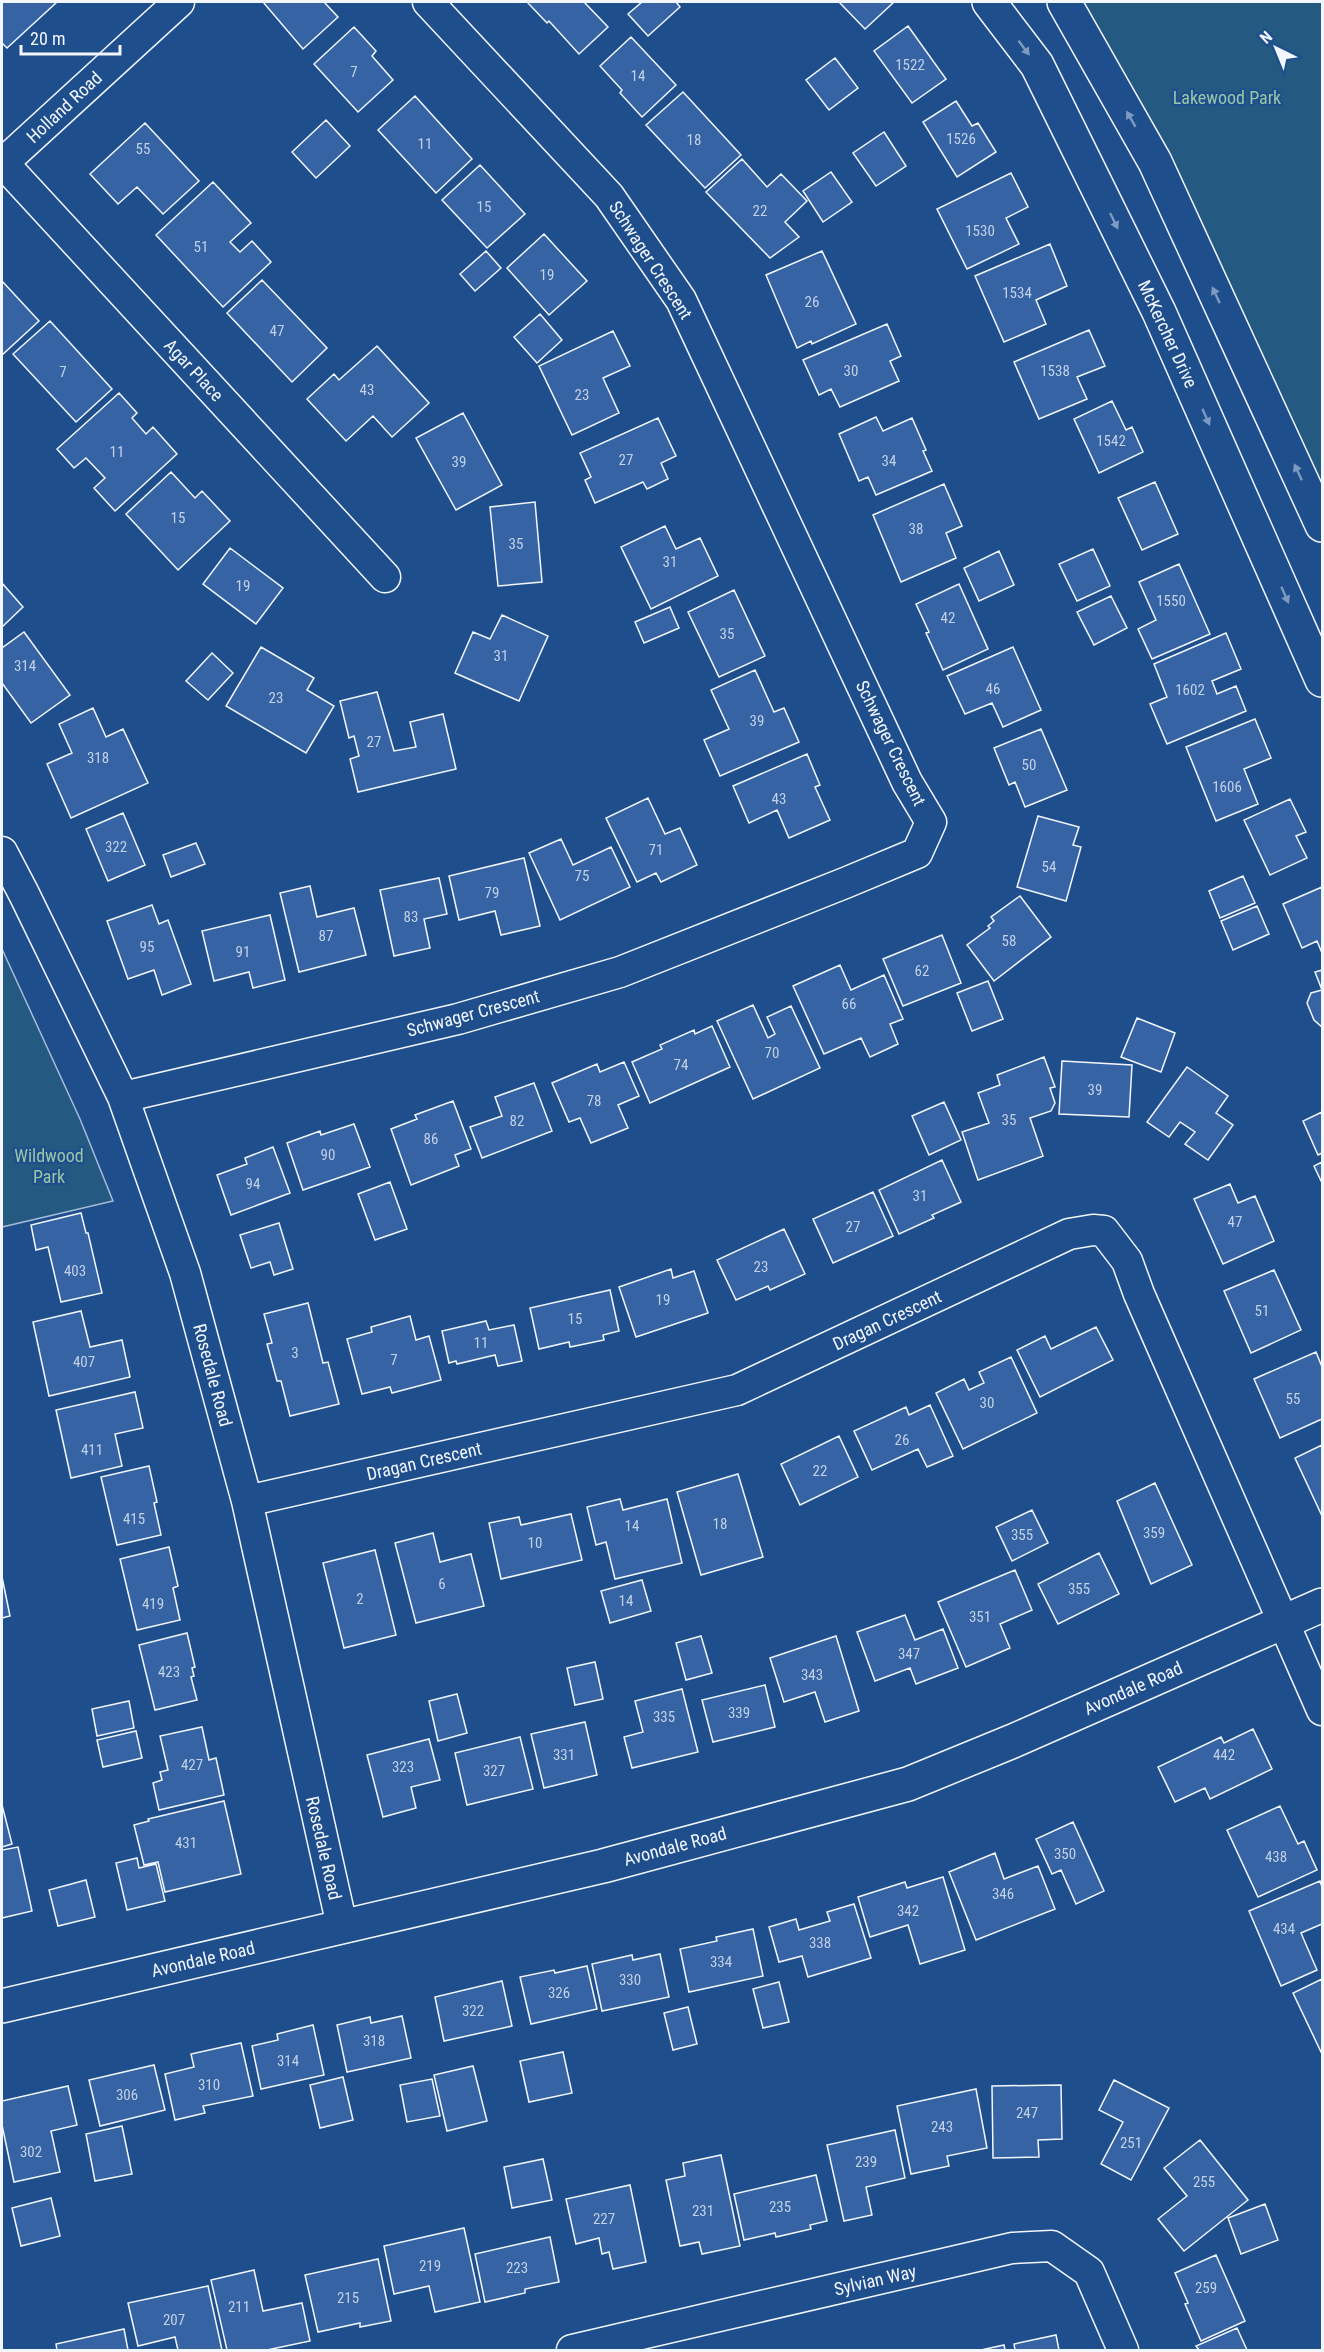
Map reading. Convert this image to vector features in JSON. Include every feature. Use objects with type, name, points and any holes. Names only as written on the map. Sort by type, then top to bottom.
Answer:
[{"type":"street","name":"Holland Road","points":[[2,163],[179,2]]},
{"type":"street","name":"Schwager Crescent","points":[[123,1097],[458,1019],[620,972],[917,853],[931,822],[907,782],[681,300],[609,196],[428,2]]},
{"type":"street","name":"McKercher Drive","points":[[989,2],[1037,65],[1160,312],[1323,680]]},
{"type":"street","points":[[1064,2],[1155,162],[1323,525]]},
{"type":"street","name":"Agar Place","points":[[2,163],[385,577]]},
{"type":"street","name":"Rosedale Road","points":[[2,852],[123,1097],[185,1274],[246,1501],[342,1926]]},
{"type":"street","name":"Dragan Crescent","points":[[246,1501],[737,1390],[1069,1234],[1093,1230],[1104,1231],[1127,1261],[1139,1294],[1282,1623]]},
{"type":"street","name":"Avondale Road","points":[[2,2006],[603,1866],[908,1784],[1013,1741],[1323,1605]]},
{"type":"street","points":[[1282,1623],[1323,1710]]},
{"type":"street","name":"Sylvian Way","points":[[572,2350],[1012,2248],[1052,2246],[1089,2272],[1123,2350]]},
{"type":"green space","name":"Lakewood Park","points":[[1064,2],[1322,2],[1322,530]]},
{"type":"green space","name":"Wildwood Park","points":[[2,949],[80,1119],[113,1201],[2,1227]]},
{"type":"building","points":[[2,2],[57,2],[7,48],[2,43]]},
{"type":"building","points":[[263,2],[324,2],[338,17],[303,49]]},
{"type":"building","points":[[584,2],[608,27],[579,54],[549,21],[547,23],[528,3]]},
{"type":"building","points":[[642,2],[676,2],[680,7],[648,36],[628,14]]},
{"type":"building","points":[[839,2],[894,2],[865,29]]},
{"type":"building","points":[[908,26],[946,79],[912,103],[874,51]]},
{"type":"building","points":[[354,27],[376,51],[372,56],[393,80],[358,112],[314,64]]},
{"type":"building","points":[[631,37],[676,85],[642,117],[600,66]]},
{"type":"building","points":[[835,58],[858,88],[829,110],[806,80]]},
{"type":"building","points":[[683,92],[741,155],[705,188],[646,125]]},
{"type":"building","points":[[415,96],[472,159],[436,193],[378,130]]},
{"type":"building","points":[[956,101],[972,126],[978,123],[996,152],[957,177],[923,122]]},
{"type":"building","points":[[326,120],[350,146],[316,178],[292,152]]},
{"type":"building","points":[[145,123],[199,181],[163,214],[137,187],[118,204],[90,174]]},
{"type":"building","points":[[884,132],[906,166],[876,186],[853,153]]},
{"type":"building","points":[[742,159],[767,187],[781,174],[807,201],[785,222],[799,237],[770,258],[706,192]]},
{"type":"building","points":[[480,165],[525,214],[487,248],[442,200]]},
{"type":"building","points":[[831,172],[852,202],[823,222],[803,191]]},
{"type":"building","points":[[1011,173],[1028,207],[1006,218],[1019,244],[967,269],[937,209]]},
{"type":"building","points":[[213,182],[251,223],[230,242],[240,252],[252,241],[271,262],[223,307],[156,235]]},
{"type":"building","points":[[544,234],[587,281],[549,315],[507,268]]},
{"type":"building","points":[[1050,244],[1067,286],[1036,300],[1046,324],[1004,342],[975,276]]},
{"type":"building","points":[[486,251],[501,268],[475,291],[460,274]]},
{"type":"building","points":[[822,251],[856,324],[812,344],[811,341],[797,348],[766,275]]},
{"type":"building","points":[[262,280],[327,348],[292,382],[227,313]]},
{"type":"building","points":[[2,281],[39,321],[2,355]]},
{"type":"building","points":[[540,314],[562,340],[537,363],[514,337]]},
{"type":"building","points":[[50,321],[112,389],[76,422],[13,354]]},
{"type":"building","points":[[887,324],[901,356],[890,361],[899,381],[840,407],[831,389],[819,395],[803,360]]},
{"type":"building","points":[[1089,330],[1105,366],[1077,377],[1087,399],[1039,419],[1014,362]]},
{"type":"building","points":[[613,331],[630,366],[603,378],[619,413],[572,435],[539,366]]},
{"type":"building","points":[[377,346],[429,403],[392,437],[373,416],[346,441],[307,399],[334,374],[339,380]]},
{"type":"building","points":[[119,393],[137,413],[132,418],[146,434],[153,427],[177,454],[115,511],[94,488],[105,478],[86,458],[74,468],[57,449]]},
{"type":"building","points":[[1112,401],[1126,430],[1132,427],[1143,452],[1099,473],[1074,419]]},
{"type":"building","points":[[463,413],[502,485],[456,510],[416,438]]},
{"type":"building","points":[[876,417],[883,431],[912,418],[926,450],[923,451],[932,471],[876,495],[868,477],[859,481],[839,434]]},
{"type":"building","points":[[658,418],[676,456],[661,463],[668,479],[647,489],[643,482],[595,503],[585,480],[591,477],[580,453]]},
{"type":"building","points":[[171,472],[195,498],[202,491],[230,521],[178,570],[126,514]]},
{"type":"building","points":[[1155,482],[1178,534],[1142,550],[1118,498]]},
{"type":"building","points":[[944,484],[962,526],[946,533],[956,558],[901,582],[873,515]]},
{"type":"building","points":[[535,502],[542,582],[498,586],[490,507]]},
{"type":"building","points":[[665,526],[676,549],[700,538],[718,576],[651,609],[621,547]]},
{"type":"building","points":[[230,548],[283,588],[256,624],[203,584]]},
{"type":"building","points":[[1093,549],[1110,586],[1077,601],[1059,564]]},
{"type":"building","points":[[999,551],[1014,585],[979,601],[964,568]]},
{"type":"building","points":[[1179,564],[1210,634],[1152,659],[1138,629],[1156,620],[1139,582]]},
{"type":"building","points":[[2,583],[23,607],[2,627]]},
{"type":"building","points":[[959,584],[988,649],[943,670],[916,604]]},
{"type":"building","points":[[734,590],[765,656],[719,677],[688,612]]},
{"type":"building","points":[[1111,596],[1127,628],[1094,645],[1077,612]]},
{"type":"building","points":[[670,607],[679,628],[644,643],[635,622]]},
{"type":"building","points":[[502,615],[548,636],[519,701],[455,673],[473,632],[490,639]]},
{"type":"building","points":[[24,632],[70,695],[31,723],[2,683],[2,648]]},
{"type":"building","points":[[1226,633],[1241,669],[1212,681],[1217,694],[1236,686],[1246,711],[1167,744],[1150,704],[1167,697],[1154,664]]},
{"type":"building","points":[[261,647],[314,678],[307,690],[334,706],[306,753],[226,706]]},
{"type":"building","points":[[1013,647],[1041,710],[1003,727],[992,703],[965,714],[947,676]]},
{"type":"building","points":[[212,653],[233,673],[208,700],[186,681]]},
{"type":"building","points":[[755,670],[774,712],[784,708],[799,742],[720,776],[704,740],[729,729],[711,690]]},
{"type":"building","points":[[377,692],[394,751],[416,747],[410,722],[443,714],[456,769],[358,792],[350,759],[359,756],[354,736],[349,738],[340,701]]},
{"type":"building","points":[[93,708],[106,737],[123,729],[148,783],[71,818],[47,764],[72,753],[59,724]]},
{"type":"building","points":[[1255,719],[1271,758],[1244,769],[1258,804],[1216,821],[1186,747]]},
{"type":"building","points":[[1041,729],[1067,790],[1025,807],[1015,782],[1009,785],[994,748]]},
{"type":"building","points":[[807,754],[820,785],[815,787],[830,820],[789,838],[777,810],[749,823],[733,786]]},
{"type":"building","points":[[648,798],[665,834],[680,828],[697,865],[661,882],[656,873],[637,882],[606,818]]},
{"type":"building","points":[[1290,799],[1306,832],[1296,836],[1307,858],[1270,875],[1244,820]]},
{"type":"building","points":[[123,813],[145,865],[108,881],[86,829]]},
{"type":"building","points":[[1038,816],[1079,827],[1073,845],[1081,847],[1066,901],[1017,887]]},
{"type":"building","points":[[561,839],[573,865],[611,847],[630,887],[560,920],[529,853]]},
{"type":"building","points":[[196,843],[205,864],[171,877],[163,855]]},
{"type":"building","points":[[524,858],[540,926],[501,935],[495,911],[459,920],[449,876]]},
{"type":"building","points":[[1243,876],[1255,903],[1220,918],[1209,891]]},
{"type":"building","points":[[439,878],[447,914],[424,919],[430,948],[394,956],[380,890]]},
{"type":"building","points":[[310,886],[317,917],[354,908],[366,955],[299,972],[280,893]]},
{"type":"building","points":[[1322,887],[1322,953],[1317,941],[1302,948],[1283,904]]},
{"type":"building","points":[[1020,896],[1051,937],[994,981],[967,945],[990,928],[988,926],[994,921],[991,917]]},
{"type":"building","points":[[152,905],[159,924],[168,920],[191,984],[162,995],[154,970],[128,979],[107,921]]},
{"type":"building","points":[[1257,906],[1269,934],[1233,950],[1221,921]]},
{"type":"building","points":[[270,915],[285,980],[253,988],[249,972],[214,981],[202,931]]},
{"type":"building","points":[[942,935],[961,983],[903,1006],[883,959]]},
{"type":"building","points":[[840,965],[851,990],[884,975],[903,1019],[890,1024],[898,1044],[870,1057],[861,1038],[824,1054],[793,986]]},
{"type":"building","points":[[1322,970],[1322,990],[1315,972]]},
{"type":"building","points":[[988,981],[1003,1019],[972,1031],[957,993]]},
{"type":"building","points":[[1322,990],[1322,1027],[1314,1020],[1307,1003],[1311,993]]},
{"type":"building","points":[[753,1005],[768,1038],[775,1034],[767,1017],[791,1006],[820,1068],[753,1099],[717,1021]]},
{"type":"building","points":[[1137,1018],[1175,1033],[1161,1072],[1121,1057]]},
{"type":"building","points":[[712,1026],[730,1067],[650,1103],[632,1062],[662,1049],[660,1045],[694,1030],[695,1034]]},
{"type":"building","points":[[1044,1057],[1055,1087],[1050,1088],[1055,1103],[1051,1111],[1030,1118],[1043,1156],[978,1180],[962,1132],[989,1123],[978,1093],[1000,1085],[997,1075]]},
{"type":"building","points":[[1062,1061],[1132,1065],[1129,1117],[1059,1114]]},
{"type":"building","points":[[624,1062],[639,1096],[618,1105],[628,1128],[591,1143],[580,1118],[569,1122],[552,1083],[597,1064],[600,1072]]},
{"type":"building","points":[[1187,1067],[1228,1096],[1216,1113],[1233,1125],[1208,1160],[1185,1144],[1195,1132],[1180,1122],[1169,1137],[1147,1122]]},
{"type":"building","points":[[534,1083],[552,1131],[482,1158],[470,1127],[502,1116],[495,1097]]},
{"type":"building","points":[[453,1101],[471,1149],[455,1155],[459,1166],[411,1185],[391,1129],[417,1119],[415,1115]]},
{"type":"building","points":[[944,1102],[961,1140],[929,1155],[912,1116]]},
{"type":"building","points":[[1322,1112],[1322,1153],[1318,1155],[1303,1121]]},
{"type":"building","points":[[354,1124],[370,1167],[303,1190],[287,1143],[320,1131],[321,1135]]},
{"type":"building","points":[[273,1147],[290,1193],[231,1215],[217,1175],[247,1164],[245,1158]]},
{"type":"building","points":[[942,1160],[961,1202],[932,1215],[934,1218],[899,1234],[879,1190]]},
{"type":"building","points":[[1322,1162],[1322,1183],[1314,1166]]},
{"type":"building","points":[[390,1182],[407,1229],[375,1240],[358,1194]]},
{"type":"building","points":[[1230,1184],[1238,1203],[1255,1196],[1274,1241],[1223,1264],[1194,1199]]},
{"type":"building","points":[[873,1192],[893,1236],[833,1263],[813,1219]]},
{"type":"building","points":[[81,1213],[102,1293],[61,1302],[48,1247],[36,1250],[31,1225]]},
{"type":"building","points":[[279,1223],[293,1269],[274,1275],[270,1262],[251,1268],[240,1235]]},
{"type":"building","points":[[784,1229],[805,1274],[770,1290],[768,1286],[736,1300],[717,1260]]},
{"type":"building","points":[[671,1269],[673,1278],[694,1271],[708,1313],[636,1337],[619,1287]]},
{"type":"building","points":[[1274,1270],[1301,1330],[1251,1353],[1224,1291]]},
{"type":"building","points":[[610,1290],[619,1331],[603,1335],[604,1340],[570,1347],[569,1342],[539,1349],[530,1308]]},
{"type":"building","points":[[308,1303],[323,1363],[328,1362],[339,1404],[290,1416],[281,1381],[277,1381],[267,1344],[272,1343],[264,1314]]},
{"type":"building","points":[[81,1311],[90,1347],[122,1340],[130,1377],[49,1396],[33,1322]]},
{"type":"building","points":[[410,1316],[416,1340],[429,1336],[441,1380],[392,1393],[390,1387],[362,1394],[347,1339],[372,1332],[371,1327]]},
{"type":"building","points":[[486,1321],[489,1330],[514,1325],[522,1361],[498,1366],[495,1355],[457,1364],[456,1361],[449,1363],[442,1331]]},
{"type":"building","points":[[1096,1327],[1113,1360],[1040,1397],[1017,1350],[1045,1336],[1051,1349]]},
{"type":"building","points":[[1316,1352],[1322,1367],[1322,1419],[1280,1438],[1254,1379]]},
{"type":"building","points":[[1011,1357],[1037,1413],[963,1449],[936,1393],[964,1379],[969,1390],[984,1383],[979,1372]]},
{"type":"building","points":[[135,1392],[143,1428],[115,1434],[122,1466],[71,1478],[56,1410]]},
{"type":"building","points":[[930,1405],[953,1456],[927,1467],[918,1449],[872,1470],[854,1431],[906,1407],[909,1415]]},
{"type":"building","points":[[839,1436],[858,1477],[800,1505],[781,1464]]},
{"type":"building","points":[[1322,1445],[1322,1516],[1295,1458]]},
{"type":"building","points":[[149,1466],[161,1535],[117,1545],[101,1477]]},
{"type":"building","points":[[738,1474],[763,1557],[701,1575],[677,1492]]},
{"type":"building","points":[[1155,1483],[1192,1565],[1151,1584],[1117,1501]]},
{"type":"building","points":[[620,1499],[623,1510],[667,1499],[682,1563],[615,1579],[606,1542],[596,1545],[587,1507]]},
{"type":"building","points":[[1032,1510],[1048,1543],[1012,1561],[996,1527]]},
{"type":"building","points":[[571,1514],[582,1560],[501,1579],[489,1523],[519,1517],[521,1525]]},
{"type":"building","points":[[433,1533],[440,1562],[471,1554],[484,1606],[416,1623],[395,1543]]},
{"type":"building","points":[[169,1547],[178,1586],[173,1588],[180,1620],[137,1630],[120,1559]]},
{"type":"building","points":[[375,1550],[396,1635],[344,1648],[323,1563]]},
{"type":"building","points":[[1099,1553],[1119,1594],[1058,1624],[1038,1584]]},
{"type":"building","points":[[1015,1570],[1032,1610],[1000,1624],[1010,1648],[966,1667],[938,1602]]},
{"type":"building","points":[[2,1577],[10,1616],[2,1618]]},
{"type":"building","points":[[642,1580],[651,1611],[610,1623],[601,1591]]},
{"type":"building","points":[[905,1615],[915,1640],[943,1629],[958,1668],[916,1684],[910,1668],[875,1681],[857,1632]]},
{"type":"building","points":[[187,1633],[195,1667],[192,1668],[194,1676],[191,1677],[197,1700],[155,1710],[139,1645]]},
{"type":"building","points":[[701,1636],[712,1673],[686,1680],[676,1643]]},
{"type":"building","points":[[836,1636],[859,1711],[825,1722],[815,1692],[784,1702],[770,1658]]},
{"type":"building","points":[[595,1662],[603,1699],[575,1705],[567,1668]]},
{"type":"building","points":[[765,1685],[775,1727],[713,1742],[702,1700]]},
{"type":"building","points":[[682,1689],[698,1752],[632,1768],[624,1737],[643,1732],[635,1701]]},
{"type":"building","points":[[457,1694],[467,1733],[438,1741],[429,1701]]},
{"type":"building","points":[[129,1701],[134,1728],[97,1736],[92,1709]]},
{"type":"building","points":[[585,1722],[597,1775],[544,1788],[531,1734]]},
{"type":"building","points":[[202,1727],[209,1760],[216,1758],[224,1795],[159,1810],[153,1783],[162,1780],[160,1772],[168,1770],[160,1736]]},
{"type":"building","points":[[1253,1729],[1272,1769],[1210,1799],[1205,1788],[1175,1802],[1158,1767],[1221,1737],[1224,1743]]},
{"type":"building","points":[[136,1731],[142,1758],[103,1767],[97,1740]]},
{"type":"building","points":[[520,1737],[533,1789],[467,1805],[455,1753]]},
{"type":"building","points":[[429,1739],[440,1780],[411,1787],[416,1808],[383,1817],[367,1755]]},
{"type":"building","points":[[224,1801],[241,1874],[165,1892],[158,1862],[144,1865],[134,1825],[149,1821],[148,1819]]},
{"type":"building","points":[[2,1805],[12,1844],[2,1847]]},
{"type":"building","points":[[1280,1806],[1298,1844],[1304,1841],[1317,1870],[1258,1897],[1227,1830]]},
{"type":"building","points":[[1073,1822],[1104,1891],[1076,1904],[1061,1870],[1052,1874],[1036,1839]]},
{"type":"building","points":[[18,1847],[32,1911],[2,1918],[2,1850]]},
{"type":"building","points":[[995,1853],[1004,1879],[1038,1866],[1055,1909],[976,1940],[949,1872]]},
{"type":"building","points":[[137,1858],[139,1868],[156,1864],[165,1901],[127,1910],[116,1863]]},
{"type":"building","points":[[943,1877],[965,1950],[920,1964],[908,1925],[870,1937],[858,1897],[905,1882],[907,1888]]},
{"type":"building","points":[[86,1880],[95,1917],[58,1926],[49,1890]]},
{"type":"building","points":[[1320,1881],[1322,1924],[1301,1933],[1317,1970],[1281,1986],[1249,1911]]},
{"type":"building","points":[[854,1904],[871,1958],[808,1977],[802,1956],[779,1962],[769,1927],[796,1919],[799,1930],[830,1921],[827,1912]]},
{"type":"building","points":[[753,1929],[763,1976],[689,1992],[680,1949],[717,1941],[716,1937]]},
{"type":"building","points":[[660,1954],[669,1997],[602,2011],[592,1964],[632,1955],[633,1960]]},
{"type":"building","points":[[587,1966],[597,2009],[531,2024],[520,1977]]},
{"type":"building","points":[[1322,1979],[1322,2051],[1321,2052],[1293,1993]]},
{"type":"building","points":[[502,1981],[512,2026],[444,2041],[435,1997]]},
{"type":"building","points":[[779,1982],[789,2022],[763,2028],[753,1989]]},
{"type":"building","points":[[688,2007],[697,2044],[673,2050],[664,2013]]},
{"type":"building","points":[[402,2016],[411,2058],[347,2072],[337,2025],[370,2017],[371,2023]]},
{"type":"building","points":[[313,2025],[324,2075],[261,2089],[252,2046],[278,2040],[277,2034]]},
{"type":"building","points":[[241,2043],[253,2096],[203,2106],[205,2113],[175,2120],[165,2074],[194,2067],[191,2054]]},
{"type":"building","points":[[563,2052],[572,2093],[529,2102],[520,2061]]},
{"type":"building","points":[[154,2065],[165,2110],[100,2126],[89,2080]]},
{"type":"building","points":[[473,2066],[487,2121],[447,2131],[434,2075]]},
{"type":"building","points":[[343,2077],[353,2120],[320,2128],[310,2085]]},
{"type":"building","points":[[432,2079],[440,2116],[407,2122],[400,2085]]},
{"type":"building","points":[[1114,2080],[1169,2108],[1131,2180],[1101,2164],[1123,2122],[1099,2110]]},
{"type":"building","points":[[1061,2085],[1062,2139],[1038,2140],[1039,2157],[993,2158],[992,2086]]},
{"type":"building","points":[[68,2086],[77,2125],[51,2131],[60,2172],[14,2182],[2,2125],[2,2101]]},
{"type":"building","points":[[976,2089],[987,2148],[947,2156],[949,2166],[911,2174],[897,2106]]},
{"type":"building","points":[[122,2126],[132,2174],[95,2181],[86,2134]]},
{"type":"building","points":[[895,2130],[905,2178],[866,2187],[872,2215],[844,2221],[827,2145]]},
{"type":"building","points":[[1200,2140],[1248,2200],[1184,2251],[1158,2219],[1187,2196],[1164,2168]]},
{"type":"building","points":[[721,2155],[740,2246],[702,2254],[699,2242],[680,2246],[666,2180],[685,2176],[683,2163]]},
{"type":"building","points":[[543,2159],[552,2200],[512,2208],[504,2167]]},
{"type":"building","points":[[816,2175],[827,2221],[810,2225],[811,2229],[776,2237],[775,2233],[744,2240],[734,2194]]},
{"type":"building","points":[[630,2185],[646,2262],[613,2269],[609,2252],[602,2254],[599,2238],[576,2244],[566,2199]]},
{"type":"building","points":[[51,2198],[60,2236],[21,2246],[12,2208]]},
{"type":"building","points":[[1265,2204],[1278,2240],[1241,2254],[1228,2218]]},
{"type":"building","points":[[464,2228],[480,2302],[435,2312],[429,2286],[394,2294],[384,2246]]},
{"type":"building","points":[[550,2237],[559,2282],[525,2289],[525,2293],[485,2302],[475,2254]]},
{"type":"building","points":[[1216,2255],[1245,2321],[1201,2341],[1175,2273]]},
{"type":"building","points":[[378,2259],[391,2321],[360,2327],[360,2323],[318,2332],[305,2275]]},
{"type":"building","points":[[254,2270],[263,2311],[302,2303],[310,2341],[267,2350],[227,2350],[211,2280]]},
{"type":"building","points":[[208,2286],[222,2350],[178,2350],[175,2337],[138,2346],[128,2303]]},
{"type":"building","points":[[1237,2328],[1247,2350],[1199,2350],[1196,2346]]},
{"type":"building","points":[[124,2329],[128,2350],[57,2350],[56,2344]]},
{"type":"building","points":[[1056,2335],[1059,2350],[1015,2350],[1014,2344]]},
{"type":"building","points":[[1004,2345],[1005,2350],[981,2350]]}]
